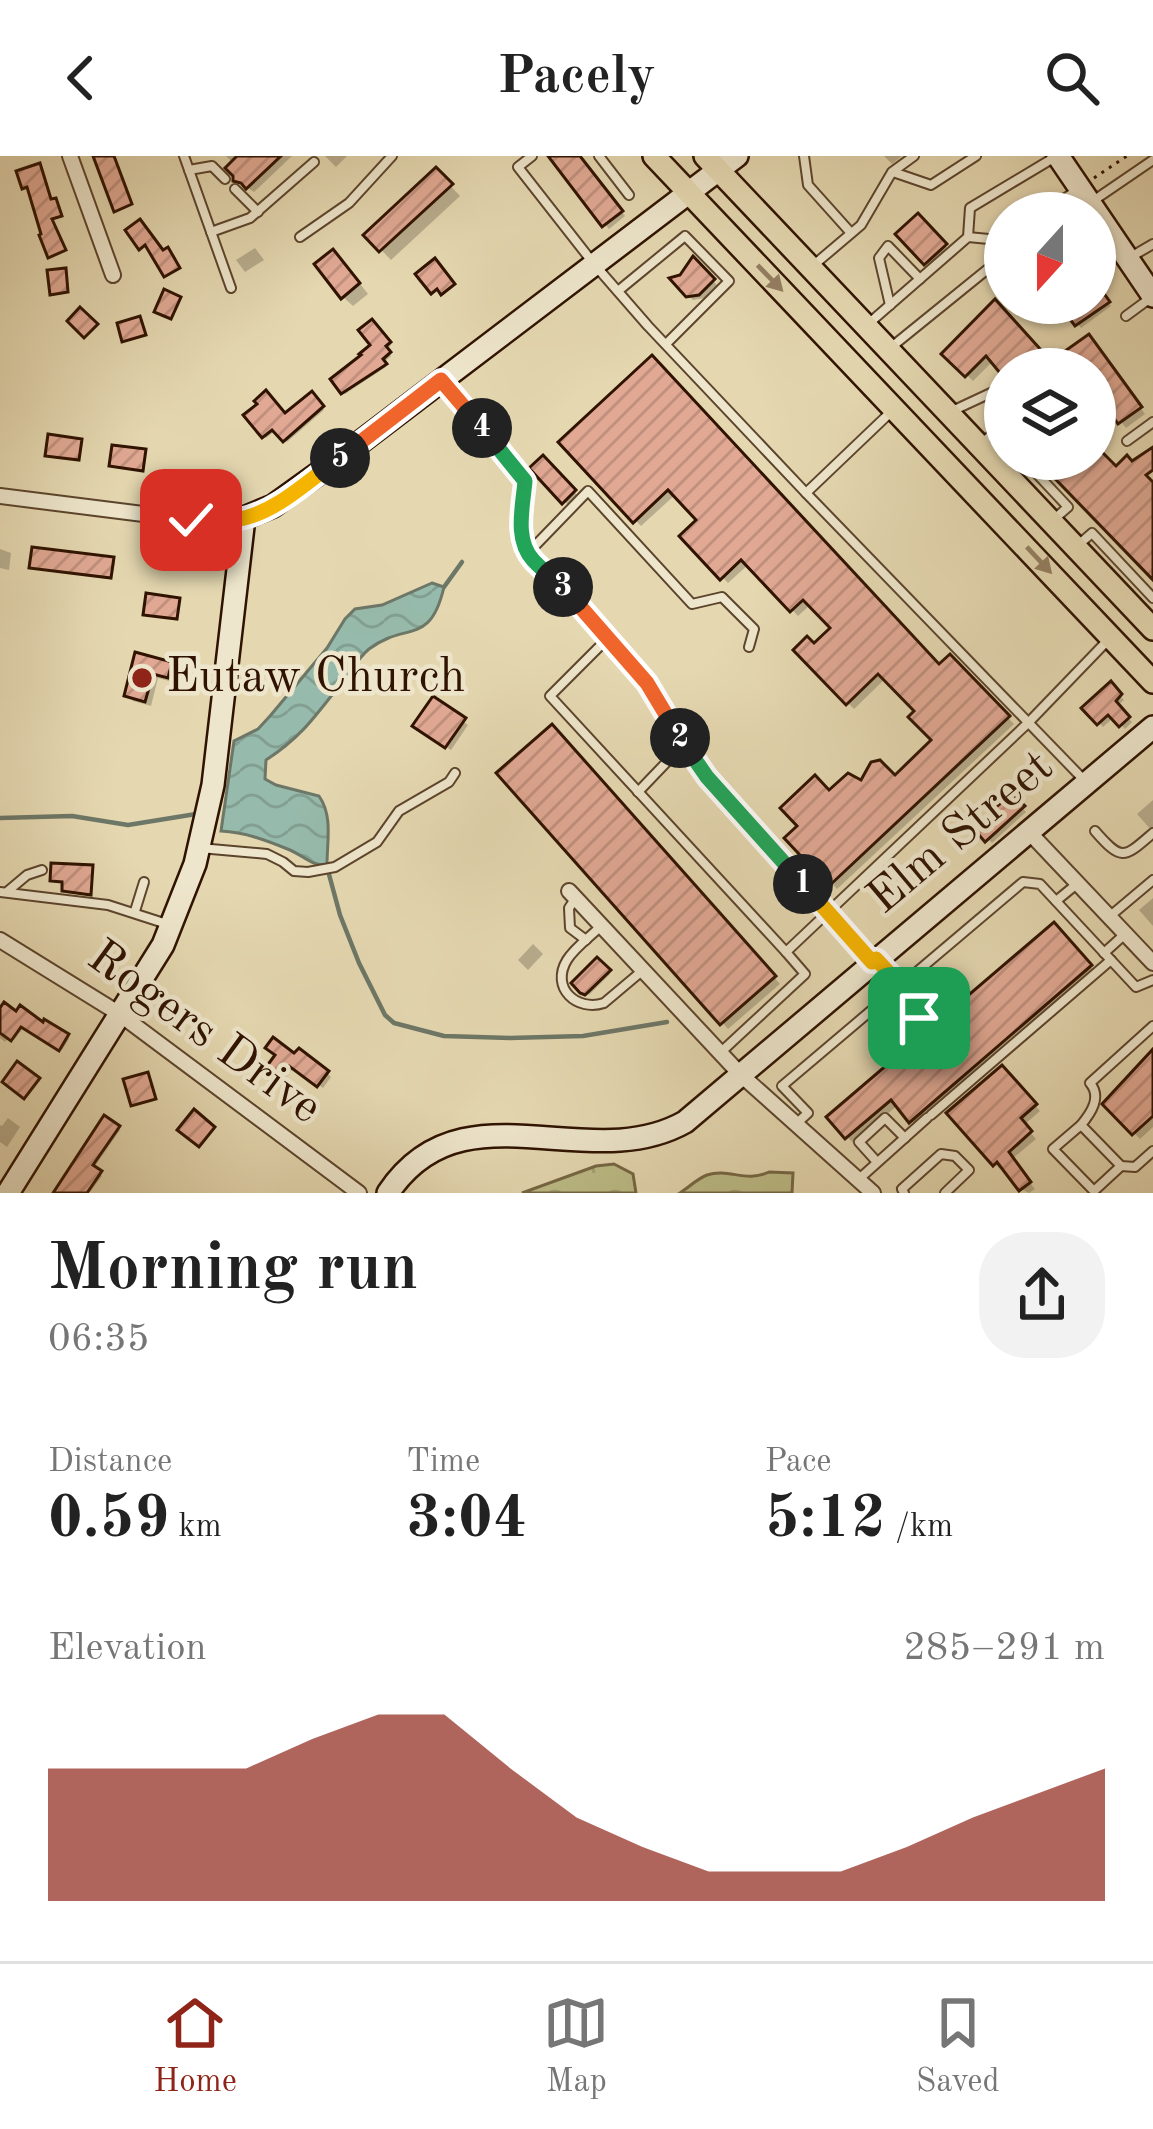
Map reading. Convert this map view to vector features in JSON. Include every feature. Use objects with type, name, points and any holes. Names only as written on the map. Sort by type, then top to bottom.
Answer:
[{"type":"main road","points":[[654,156],[1153,682]]},
{"type":"main road","points":[[712,164],[984,449]]},
{"type":"main road","points":[[1019,480],[1051,522],[1153,629]]},
{"type":"street","points":[[70,156],[113,275]]},
{"type":"street","points":[[0,496],[191,520],[244,518],[273,506],[689,194],[712,164],[737,156]]},
{"type":"street","points":[[1057,156],[1088,190],[1150,287]]},
{"type":"street","points":[[6,1188],[145,975],[172,925],[200,848],[213,785],[244,518]]},
{"type":"street","name":"Elm Street","points":[[388,1193],[421,1156],[469,1137],[619,1141],[654,1136],[686,1122],[1153,727]]},
{"type":"street","points":[[1028,831],[1153,963]]},
{"type":"street","points":[[572,895],[740,1074],[873,1193]]},
{"type":"street","name":"Rogers Drive","points":[[0,940],[118,1013],[359,1193]]},
{"type":"lane","points":[[184,156],[231,288]]},
{"type":"lane","points":[[300,237],[349,202],[392,156]]},
{"type":"lane","points":[[532,156],[518,166],[594,264],[806,493],[1086,783]]},
{"type":"lane","points":[[599,156],[629,195]]},
{"type":"lane","points":[[804,156],[808,185],[851,233]]},
{"type":"lane","points":[[811,268],[861,225],[892,172],[914,156]]},
{"type":"lane","points":[[892,172],[931,185],[976,156]]},
{"type":"lane","points":[[866,326],[968,237],[970,208],[1057,156]]},
{"type":"lane","points":[[1084,192],[1153,160]]},
{"type":"lane","points":[[211,232],[250,218],[314,162]]},
{"type":"lane","points":[[189,170],[212,166],[225,179]]},
{"type":"lane","points":[[235,189],[258,212]]},
{"type":"lane","points":[[618,291],[685,236],[729,281],[666,344]]},
{"type":"lane","points":[[968,237],[984,239]]},
{"type":"lane","points":[[1128,259],[1153,244]]},
{"type":"lane","points":[[890,305],[878,258],[881,252],[888,246],[920,279]]},
{"type":"lane","points":[[888,350],[984,273]]},
{"type":"lane","points":[[1126,316],[1150,287]]},
{"type":"lane","points":[[441,380],[525,481],[521,522],[528,553],[647,683],[707,777],[874,960],[932,1007]]},
{"type":"lane","points":[[948,413],[984,396]]},
{"type":"lane","points":[[806,493],[895,409]]},
{"type":"lane","points":[[1126,441],[1153,422]]},
{"type":"lane","points":[[979,446],[984,442]]},
{"type":"lane","points":[[1043,480],[1068,507],[1051,522]]},
{"type":"lane","points":[[528,553],[588,491],[692,604],[722,597],[754,629],[749,647]]},
{"type":"lane","points":[[1076,548],[1092,533],[1153,598]]},
{"type":"lane","points":[[786,952],[1028,723],[1111,637]]},
{"type":"lane","points":[[608,638],[550,696],[805,974],[720,1053]]},
{"type":"lane","points":[[638,792],[684,744]]},
{"type":"lane","points":[[200,848],[267,854],[294,871],[335,867],[377,842],[399,811],[449,782],[455,773]]},
{"type":"lane","points":[[1095,831],[1112,850],[1124,855],[1153,833]]},
{"type":"lane","points":[[3,892],[42,871]]},
{"type":"lane","points":[[1109,916],[1153,880]]},
{"type":"lane","points":[[135,911],[144,882]]},
{"type":"lane","points":[[795,1124],[808,1113],[782,1086],[1023,882],[1040,884],[1136,987],[1153,980]]},
{"type":"lane","points":[[1056,901],[1078,883]]},
{"type":"lane","points":[[3,892],[135,911],[172,925]]},
{"type":"lane","points":[[572,895],[568,920],[576,935],[586,940]]},
{"type":"lane","points":[[601,926],[563,967],[563,988],[576,1002],[587,1006],[604,1003],[643,970]]},
{"type":"lane","points":[[858,1180],[1108,957],[1125,934]]},
{"type":"lane","points":[[901,986],[919,1018]]},
{"type":"lane","points":[[1121,1166],[1094,1191],[1053,1149],[1090,1114],[1096,1098],[1090,1083],[1153,1026]]},
{"type":"lane","points":[[877,1162],[859,1142],[885,1118],[904,1138]]},
{"type":"lane","points":[[1082,1125],[1121,1166],[1135,1167],[1153,1151]]},
{"type":"lane","points":[[904,1193],[902,1189],[941,1154],[955,1156],[969,1170],[945,1193]]},
{"type":"path","points":[[1088,190],[1126,156]]},
{"type":"green space","points":[[614,1164],[633,1174],[636,1193],[522,1193],[596,1166]]},
{"type":"green space","points":[[793,1173],[792,1193],[680,1193],[707,1175]]},
{"type":"water","points":[[432,583],[444,587],[432,618],[424,626],[369,649],[306,727],[266,760],[265,779],[319,796],[328,820],[327,865],[256,838],[221,831],[234,741],[258,729],[270,716],[355,609],[382,605]]},
{"type":"building","points":[[93,156],[114,156],[132,204],[114,212]]},
{"type":"building","points":[[237,156],[281,156],[246,189],[225,168]]},
{"type":"building","points":[[548,156],[580,156],[623,211],[602,227]]},
{"type":"building","points":[[40,163],[51,199],[56,198],[62,216],[52,219],[66,250],[48,258],[27,187],[22,189],[16,171]]},
{"type":"building","points":[[436,167],[453,184],[379,252],[363,235]]},
{"type":"building","points":[[918,213],[947,244],[924,265],[895,234]]},
{"type":"building","points":[[140,219],[163,250],[168,247],[180,268],[164,277],[145,245],[139,250],[125,230]]},
{"type":"building","points":[[333,249],[360,283],[341,299],[314,264]]},
{"type":"building","points":[[693,256],[715,279],[699,295],[686,297],[669,278],[680,275]]},
{"type":"building","points":[[435,258],[455,284],[441,295],[437,289],[431,294],[415,274]]},
{"type":"building","points":[[66,268],[68,292],[50,295],[47,270]]},
{"type":"building","points":[[164,289],[181,297],[171,319],[154,312]]},
{"type":"building","points":[[80,307],[98,324],[84,338],[67,321]]},
{"type":"building","points":[[984,310],[984,324],[1018,324],[1039,348],[984,348],[984,358],[965,377],[941,354]]},
{"type":"building","points":[[140,316],[146,335],[122,342],[117,323]]},
{"type":"building","points":[[372,319],[391,342],[386,346],[391,352],[383,359],[387,364],[341,394],[330,379],[370,345],[358,330]]},
{"type":"building","points":[[1089,334],[1099,348],[1069,348]]},
{"type":"building","points":[[652,355],[939,664],[950,654],[1010,716],[829,886],[784,838],[797,826],[780,808],[815,775],[829,790],[848,773],[861,780],[871,762],[880,760],[895,775],[931,740],[908,717],[914,711],[878,674],[846,705],[793,650],[807,636],[814,643],[830,628],[803,600],[790,612],[741,560],[720,580],[679,536],[696,520],[668,490],[633,523],[558,442]]},
{"type":"building","points":[[1116,371],[1142,407],[1116,421]]},
{"type":"building","points":[[266,390],[285,413],[312,391],[324,406],[283,442],[272,430],[262,438],[243,415]]},
{"type":"building","points":[[48,434],[82,439],[79,460],[45,456]]},
{"type":"building","points":[[112,445],[146,449],[143,471],[109,466]]},
{"type":"building","points":[[1153,447],[1153,470],[1146,475],[1153,482],[1153,580],[1056,480],[1116,480],[1116,466],[1127,455],[1132,461]]},
{"type":"building","points":[[543,455],[576,490],[562,504],[529,468]]},
{"type":"building","points":[[32,547],[114,557],[111,578],[29,568]]},
{"type":"building","points":[[146,593],[180,598],[177,619],[143,615]]},
{"type":"building","points":[[135,652],[172,662],[168,678],[153,674],[145,702],[124,696]]},
{"type":"building","points":[[1111,681],[1122,694],[1116,701],[1130,717],[1119,727],[1108,715],[1097,725],[1081,708]]},
{"type":"building","points":[[433,696],[466,718],[445,748],[412,726]]},
{"type":"building","points":[[552,724],[776,976],[720,1025],[496,773]]},
{"type":"building","points":[[1012,793],[1025,806],[985,842],[973,828]]},
{"type":"building","points":[[51,863],[93,865],[91,895],[62,891],[62,882],[50,881]]},
{"type":"building","points":[[1054,922],[1092,965],[909,1123],[891,1100],[845,1139],[826,1117]]},
{"type":"building","points":[[597,957],[611,970],[585,995],[571,983]]},
{"type":"building","points":[[4,1002],[16,1011],[20,1005],[69,1034],[59,1051],[21,1027],[11,1041],[0,1033]]},
{"type":"building","points":[[273,1037],[294,1053],[299,1048],[329,1071],[317,1087],[289,1066],[275,1084],[261,1074],[275,1055],[265,1048]]},
{"type":"building","points":[[1153,1049],[1153,1116],[1132,1135],[1102,1104]]},
{"type":"building","points":[[17,1061],[40,1078],[24,1099],[2,1082]]},
{"type":"building","points":[[1002,1065],[1037,1104],[1021,1118],[1032,1131],[1009,1152],[1031,1182],[1019,1191],[997,1162],[993,1166],[946,1113]]},
{"type":"building","points":[[148,1072],[156,1099],[131,1106],[123,1079]]},
{"type":"building","points":[[194,1109],[215,1127],[199,1147],[177,1130]]},
{"type":"building","points":[[104,1115],[120,1126],[93,1165],[102,1171],[87,1193],[53,1193]]},
{"type":"waterway","points":[[444,587],[462,562]]},
{"type":"waterway","points":[[0,818],[72,816],[128,825],[196,814]]},
{"type":"waterway","points":[[327,867],[359,963],[385,1015],[394,1023],[444,1036],[510,1038],[583,1036],[667,1022]]},
{"type":"place","name":"Eutaw Church","points":[[142,678]]},
{"type":"route","points":[[191,520],[235,520],[273,506],[441,380],[525,481],[521,522],[524,546],[533,560],[647,683],[707,777],[872,962],[876,959],[901,986],[895,991],[919,1018]]}]
